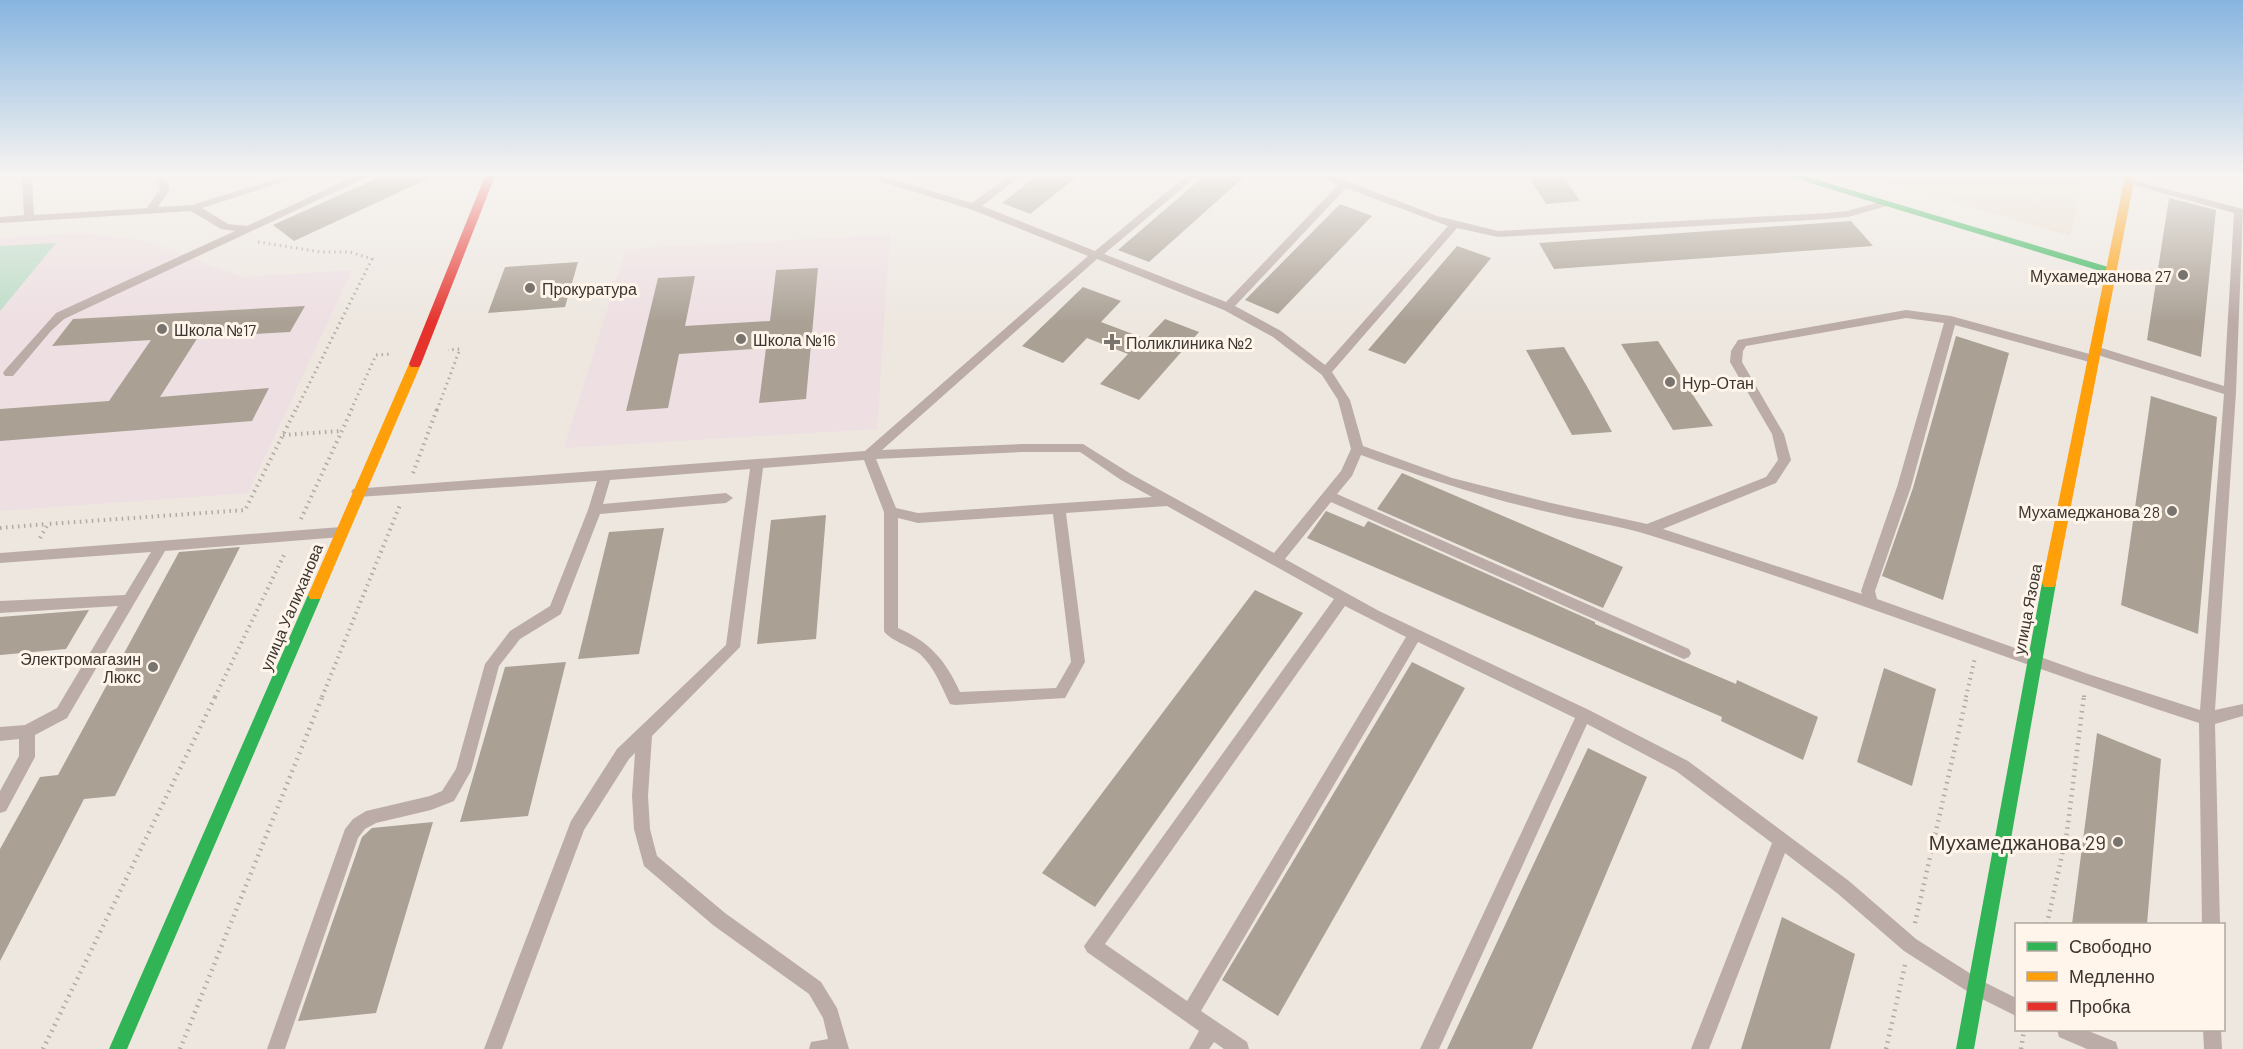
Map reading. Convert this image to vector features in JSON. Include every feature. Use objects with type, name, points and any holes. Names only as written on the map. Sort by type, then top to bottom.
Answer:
[{"type":"street","name":"улица Уалиханова","points":[[118,1049],[420,351],[470,225]]},
{"type":"street","points":[[1954,225],[2111,271]]},
{"type":"street","name":"улица Язова","points":[[1965,1049],[2033,661],[2120,225]]},
{"type":"lane","points":[[222,225],[243,231]]},
{"type":"lane","points":[[9,373],[60,316],[256,225]]},
{"type":"lane","points":[[1020,225],[1228,308],[1277,334],[1326,372],[1344,400],[1357,449],[1347,473],[1276,560]]},
{"type":"lane","points":[[868,454],[1133,225]]},
{"type":"lane","points":[[1228,308],[1306,225]]},
{"type":"lane","points":[[1326,372],[1454,225],[1498,234],[1663,225]]},
{"type":"lane","points":[[2211,923],[2207,719],[2240,225]]},
{"type":"lane","points":[[1648,529],[1772,480],[1785,460],[1778,434],[1737,362],[1737,351],[1742,343],[1906,314],[1951,320],[2094,355],[2230,392]]},
{"type":"lane","points":[[1871,603],[1868,591],[1904,487],[1951,320]]},
{"type":"lane","points":[[358,492],[605,476],[868,454],[1083,448],[1126,477],[1343,598],[1584,715],[1682,766],[1843,887],[1910,945],[1976,987],[2015,1006]]},
{"type":"lane","points":[[1357,449],[1449,482],[1551,508],[1648,529],[1871,603],[2086,680],[2207,719],[2243,710]]},
{"type":"lane","points":[[868,454],[891,512],[891,631],[916,642],[942,668],[955,699],[1060,694],[1078,662],[1059,508]]},
{"type":"lane","points":[[493,1049],[577,826],[623,754],[733,647],[757,464]]},
{"type":"lane","points":[[276,1049],[351,834],[359,824],[372,816],[431,803],[448,796],[463,771],[492,664],[515,634],[556,609],[595,510],[605,476]]},
{"type":"lane","points":[[1328,495],[1684,653]]},
{"type":"lane","points":[[595,510],[726,498]]},
{"type":"lane","points":[[891,512],[918,518],[1169,501]]},
{"type":"lane","points":[[0,558],[341,532]]},
{"type":"lane","points":[[0,734],[27,731],[62,713],[161,546]]},
{"type":"lane","points":[[1240,1049],[1093,946],[1343,598]]},
{"type":"lane","points":[[0,607],[130,600]]},
{"type":"lane","points":[[1189,1014],[1415,634]]},
{"type":"lane","points":[[1428,1049],[1584,715]]},
{"type":"lane","points":[[0,806],[27,757],[27,731]]},
{"type":"lane","points":[[644,733],[640,796],[642,829],[651,860],[719,919],[815,988],[831,1014],[840,1048],[818,1049]]},
{"type":"lane","points":[[1700,1049],[1781,842]]},
{"type":"lane","points":[[1198,1049],[1211,1029]]},
{"type":"lane","points":[[2070,1031],[2109,1049]]},
{"type":"lane","points":[[2212,1031],[2213,1049]]},
{"type":"path","points":[[0,528],[245,510],[372,259],[350,252],[321,252],[266,245],[243,231]]},
{"type":"path","points":[[44,1049],[293,536],[376,355],[460,349],[406,489],[180,1049]]},
{"type":"path","points":[[282,435],[341,431]]},
{"type":"path","points":[[29,557],[48,524]]},
{"type":"path","points":[[1886,1049],[1979,642]]},
{"type":"path","points":[[2047,923],[2067,832],[2086,680]]},
{"type":"path","points":[[2020,1049],[2024,1031]]},
{"type":"shaded area","points":[[2032,225],[2073,225],[2070,236]]},
{"type":"shaded area","name":"Школа №17","points":[[81,233],[146,241],[242,277],[352,270],[248,493],[0,511],[0,385],[2,382],[0,382],[0,238]]},
{"type":"shaded area","name":"Школа №16","points":[[890,235],[877,429],[564,448],[626,249]]},
{"type":"green space","points":[[56,243],[0,311],[0,246]]},
{"type":"building","points":[[273,225],[329,225],[294,241]]},
{"type":"building","points":[[1147,225],[1190,225],[1149,262],[1118,250]]},
{"type":"building","points":[[1319,225],[1363,225],[1278,314],[1245,300]]},
{"type":"building","points":[[1795,225],[1854,225],[1873,246],[1554,269],[1539,243]]},
{"type":"building","name":"Мухамеджанова 27","points":[[2165,225],[2214,225],[2201,357],[2147,340]]},
{"type":"building","points":[[1457,246],[1491,258],[1405,364],[1368,350]]},
{"type":"building","points":[[578,262],[565,307],[488,313],[505,267]]},
{"type":"building","points":[[818,268],[806,399],[759,403],[766,348],[679,354],[668,408],[626,411],[658,278],[695,276],[685,326],[770,321],[776,270]]},
{"type":"building","points":[[1083,287],[1121,301],[1101,322],[1146,339],[1165,319],[1199,332],[1139,400],[1100,384],[1128,354],[1087,338],[1063,363],[1022,346]]},
{"type":"building","points":[[305,306],[290,332],[198,337],[160,397],[269,388],[252,421],[0,441],[0,409],[109,401],[151,340],[52,346],[73,319]]},
{"type":"building","points":[[1956,336],[2009,353],[1943,600],[1882,576],[1913,488]]},
{"type":"building","points":[[1658,341],[1713,426],[1673,430],[1621,344]]},
{"type":"building","points":[[1564,347],[1612,432],[1572,435],[1526,350]]},
{"type":"building","name":"Мухамеджанова 28","points":[[2151,396],[2217,417],[2198,634],[2121,605]]},
{"type":"building","points":[[1402,473],[1623,567],[1603,608],[1377,509]]},
{"type":"building","points":[[1326,511],[1364,527],[1368,521],[1595,622],[1595,624],[1736,684],[1737,680],[1818,717],[1803,760],[1721,721],[1722,717],[1307,538]]},
{"type":"building","points":[[826,515],[816,639],[757,644],[771,520]]},
{"type":"building","points":[[664,528],[639,654],[578,659],[609,532]]},
{"type":"building","points":[[240,547],[115,796],[84,799],[0,961],[0,849],[40,777],[58,775],[179,552]]},
{"type":"building","points":[[1255,590],[1303,613],[1095,907],[1042,873]]},
{"type":"building","points":[[89,610],[66,649],[0,655],[0,617]]},
{"type":"building","points":[[566,662],[528,816],[460,822],[505,667]]},
{"type":"building","points":[[1412,662],[1465,688],[1278,1016],[1222,980]]},
{"type":"building","points":[[1884,668],[1936,689],[1912,786],[1857,762]]},
{"type":"building","name":"Мухамеджанова 29","points":[[2097,733],[2161,759],[2147,923],[2072,923]]},
{"type":"building","points":[[1588,748],[1647,777],[1532,1049],[1447,1049]]},
{"type":"building","points":[[433,822],[376,1013],[298,1021],[362,837],[372,828]]},
{"type":"building","points":[[1782,917],[1855,954],[1830,1049],[1741,1049]]},
{"type":"traffic: fast","points":[[1956,225],[2111,271]]},
{"type":"traffic: fast","points":[[1965,1049],[2049,583]]},
{"type":"traffic: fast","points":[[118,1049],[315,595]]},
{"type":"traffic: slow","points":[[2049,583],[2120,225]]},
{"type":"traffic: slow","points":[[315,595],[415,364]]},
{"type":"traffic: jam","points":[[415,364],[470,225]]},
{"type":"place","name":"Мухамеджанова 27","points":[[2183,275]]},
{"type":"place","name":"Прокуратура","points":[[530,288]]},
{"type":"place","name":"Школа №17","points":[[162,329]]},
{"type":"place","name":"Школа №16","points":[[741,339]]},
{"type":"place","name":"Поликлиника №2","points":[[1112,342]]},
{"type":"place","name":"Нур-Отан","points":[[1670,382]]},
{"type":"place","name":"Мухамеджанова 28","points":[[2172,511]]},
{"type":"place","name":"Электромагазин Люкс","points":[[153,667]]},
{"type":"place","name":"Мухамеджанова 29","points":[[2118,842]]}]
